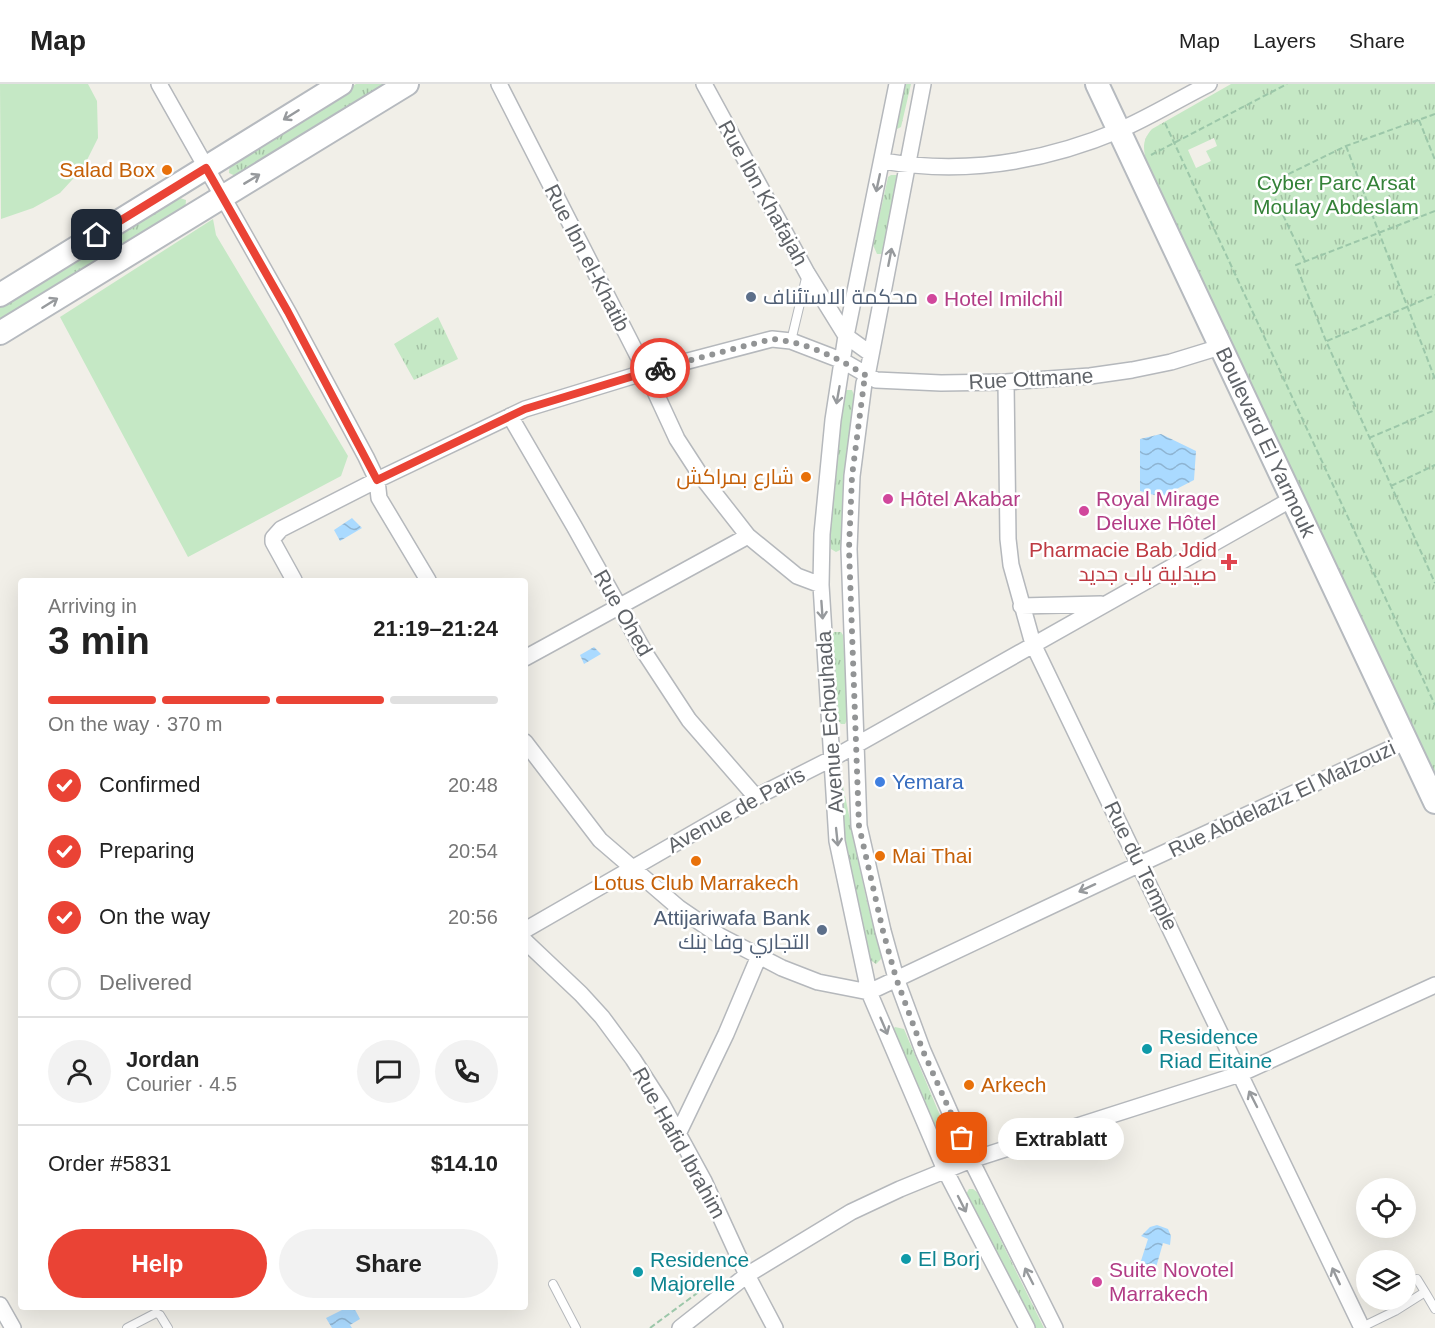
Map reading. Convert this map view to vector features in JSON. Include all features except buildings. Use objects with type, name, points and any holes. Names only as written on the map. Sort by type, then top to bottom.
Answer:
[{"type":"street","points":[[159,84],[288,312],[377,480],[379,498],[427,578]]},
{"type":"street","points":[[0,295],[341,84]]},
{"type":"street","points":[[0,333],[407,84]]},
{"type":"street","name":"Rue Ibn el-Khatib","points":[[498,84],[646,372],[677,439],[701,476],[748,536],[797,576],[821,585]]},
{"type":"street","name":"Rue Ibn Khafajah","points":[[704,84],[807,273],[846,336],[872,354]]},
{"type":"street","name":"Avenue Echouhada","points":[[897,84],[846,336],[833,420],[824,513],[821,585],[837,841],[869,992],[945,1170],[1027,1328]]},
{"type":"street","name":"Avenue Echouhada","points":[[923,84],[872,354],[864,383],[852,476],[849,549],[859,826],[896,978],[923,1051],[971,1160],[1055,1328]]},
{"type":"street","name":"Boulevard El Yarmouk","points":[[1096,84],[1120,130],[1435,802]]},
{"type":"street","points":[[883,161],[908,165],[967,167],[1014,163],[1072,148],[1120,130],[1209,84]]},
{"type":"street","points":[[293,578],[273,542],[273,538],[280,529],[510,416],[525,409],[646,372],[772,339],[791,341]]},
{"type":"street","name":"Rue Ottmane","points":[[791,341],[843,361],[876,380],[941,383],[1006,382],[1090,376],[1171,362],[1220,347]]},
{"type":"street","name":"Rue du Temple","points":[[1006,382],[1008,539],[1011,565],[1033,644],[1362,1328]]},
{"type":"street","name":"Rue Ohed","points":[[510,416],[645,653],[689,720],[756,797]]},
{"type":"street","name":"Avenue de Paris","points":[[528,928],[756,797],[833,758],[1292,499]]},
{"type":"street","points":[[528,656],[748,536]]},
{"type":"street","name":"Avenue de Paris","points":[[1021,606],[1104,604]]},
{"type":"street","name":"Rue Abdelaziz El Malzouzi","points":[[869,992],[1407,741]]},
{"type":"street","points":[[528,746],[600,840],[679,908],[703,925],[782,968],[818,982],[869,992]]},
{"type":"street","name":"Rue Hafid Ibrahim","points":[[528,944],[568,980],[602,1017],[633,1059],[704,1181],[747,1275],[775,1328]]},
{"type":"street","points":[[678,1134],[726,1034],[759,956]]},
{"type":"street","points":[[680,1328],[747,1275],[851,1212],[971,1160],[1240,1074],[1435,985]]},
{"type":"street","points":[[0,1305],[13,1328]]},
{"type":"lane","points":[[791,341],[807,273]]},
{"type":"lane","points":[[1418,1279],[1435,1310]]},
{"type":"lane","points":[[553,1284],[576,1328]]},
{"type":"lane","points":[[1362,1328],[1425,1292]]},
{"type":"lane","points":[[127,1328],[156,1313],[160,1315],[168,1328]]},
{"type":"path","points":[[1135,162],[1174,145],[1287,84]]},
{"type":"path","points":[[1159,110],[1435,705]]},
{"type":"path","points":[[1306,261],[1268,184],[1346,146],[1435,114]]},
{"type":"path","points":[[1419,120],[1435,160]]},
{"type":"path","points":[[1346,146],[1435,379]]},
{"type":"path","points":[[1435,211],[1296,265],[1326,341],[1435,583]]},
{"type":"path","points":[[1326,341],[1435,295]]},
{"type":"path","points":[[1369,438],[1435,410]]},
{"type":"path","points":[[1391,486],[1435,465]]},
{"type":"path","points":[[650,1328],[713,1281]]},
{"type":"green space","points":[[0,84],[88,84],[97,101],[98,138],[83,168],[60,193],[33,208],[1,219]]},
{"type":"green space","points":[[356,84],[394,84],[240,178],[229,173],[230,162]]},
{"type":"green space","points":[[898,84],[911,84],[901,127],[891,130]]},
{"type":"green space","name":"Cyber Parc Arsat Moulay Abdeslam","points":[[1231,84],[1435,84],[1435,781],[1148,166],[1144,146],[1152,129]],"holes":[[[1214,138],[1217,146],[1206,151],[1211,161],[1196,168],[1188,150]]]},
{"type":"green space","points":[[899,175],[885,249],[882,254],[877,254],[873,245],[888,177]]},
{"type":"green space","points":[[174,196],[186,200],[185,212],[0,326],[0,303]]},
{"type":"green space","points":[[213,219],[216,235],[348,456],[341,476],[188,557],[60,317]]},
{"type":"green space","points":[[438,317],[458,359],[414,380],[394,344]]},
{"type":"green space","points":[[846,390],[852,390],[854,395],[846,470],[842,545],[836,552],[831,549],[830,528],[843,396]]},
{"type":"green space","points":[[834,632],[841,632],[843,635],[848,718],[845,724],[841,724],[837,719],[832,636]]},
{"type":"green space","points":[[838,781],[843,786],[867,902],[881,953],[881,959],[876,964],[869,959],[833,783]]},
{"type":"green space","points":[[895,1027],[904,1029],[949,1137],[949,1143],[939,1143],[892,1030]]},
{"type":"green space","points":[[969,1189],[977,1192],[1044,1328],[1030,1328],[965,1196]]},
{"type":"water","points":[[1161,434],[1196,451],[1194,480],[1161,497],[1140,491],[1140,439]]},
{"type":"water","points":[[352,518],[362,528],[340,541],[334,530]]},
{"type":"water","points":[[594,647],[601,654],[584,664],[580,655]]},
{"type":"water","points":[[1157,1225],[1168,1229],[1171,1236],[1170,1245],[1163,1243],[1155,1271],[1139,1267],[1148,1239],[1141,1236],[1150,1227]]},
{"type":"water","points":[[342,1310],[355,1310],[360,1319],[350,1325],[352,1328],[332,1328],[326,1318]]},
{"type":"way so far","points":[[660,368],[772,339],[791,341],[843,361],[867,376],[864,383],[852,476],[849,549],[859,826],[896,978],[923,1051],[962,1138]]},
{"type":"place","name":"Salad Box","points":[[167,170]]},
{"type":"place","name":"محكمة الاستئناف","points":[[751,297]]},
{"type":"place","name":"Hotel Imilchil","points":[[932,299]]},
{"type":"place","name":"شارع بمراكش","points":[[806,477]]},
{"type":"place","name":"Hôtel Akabar","points":[[888,499]]},
{"type":"place","name":"Royal Mirage Deluxe Hôtel","points":[[1084,511]]},
{"type":"place","name":"Pharmacie Bab Jdid صيدلية باب جديد","points":[[1229,562]]},
{"type":"place","name":"Yemara","points":[[880,782]]},
{"type":"place","name":"Mai Thai","points":[[880,856]]},
{"type":"place","name":"Lotus Club Marrakech","points":[[696,861]]},
{"type":"place","name":"Attijariwafa Bank التجاري وفا بنك","points":[[822,930]]},
{"type":"place","name":"Residence Riad Eitaine","points":[[1147,1049]]},
{"type":"place","name":"Arkech","points":[[969,1085]]},
{"type":"place","name":"Extrablatt","points":[[962,1138]]},
{"type":"place","name":"El Borj","points":[[906,1259]]},
{"type":"place","name":"Residence Majorelle","points":[[638,1272]]},
{"type":"place","name":"Suite Novotel Marrakech","points":[[1097,1282]]},
{"type":"route","points":[[97,235],[206,168],[288,312],[377,480],[525,409],[660,368]]}]
